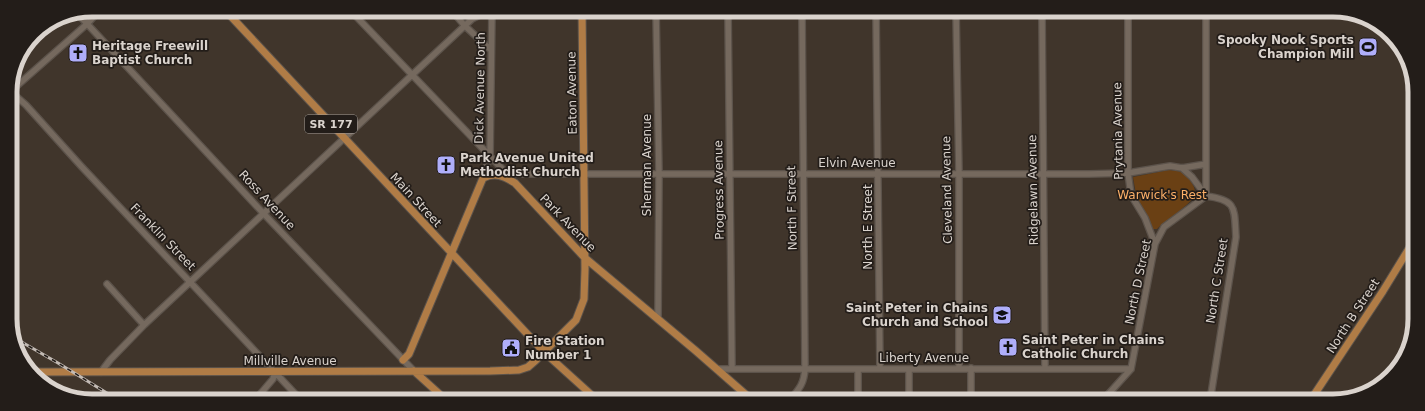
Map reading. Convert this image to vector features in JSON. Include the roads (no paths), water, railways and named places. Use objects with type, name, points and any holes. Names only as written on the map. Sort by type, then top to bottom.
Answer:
[{"type":"main road","name":"Main Street","points":[[233,17],[544,352],[590,394]]},
{"type":"main road","name":"Eaton Avenue","points":[[544,352],[576,320],[585,292],[582,17]]},
{"type":"main road","points":[[483,178],[489,175],[498,175],[514,183]]},
{"type":"main road","name":"Dick Avenue North","points":[[403,360],[409,354],[483,178]]},
{"type":"main road","name":"Park Avenue","points":[[514,183],[585,258],[745,394]]},
{"type":"main road","name":"North B Street","points":[[1315,394],[1383,291],[1408,250]]},
{"type":"main road","name":"Millville Avenue","points":[[40,372],[519,370],[528,367],[544,352]]},
{"type":"main road","name":"Ross Avenue","points":[[414,371],[439,394]]},
{"type":"street","points":[[17,85],[94,17]]},
{"type":"street","name":"Park Avenue","points":[[357,17],[514,183]]},
{"type":"street","points":[[458,17],[491,50]]},
{"type":"street","points":[[100,372],[144,325],[472,19],[476,17]]},
{"type":"street","name":"Dick Avenue North","points":[[483,178],[490,156],[492,17]]},
{"type":"street","name":"Sherman Avenue","points":[[656,17],[659,174],[658,319]]},
{"type":"street","name":"Progress Avenue","points":[[728,17],[732,369]]},
{"type":"street","name":"North F Street","points":[[795,394],[802,386],[805,369],[802,17]]},
{"type":"street","name":"North E Street","points":[[876,17],[880,369]]},
{"type":"street","name":"Cleveland Avenue","points":[[956,17],[959,368]]},
{"type":"street","name":"Ridgelawn Avenue","points":[[1042,17],[1045,369]]},
{"type":"street","name":"Prytania Avenue","points":[[1128,17],[1128,174],[1131,196],[1145,218],[1155,244]]},
{"type":"street","points":[[1206,17],[1206,196]]},
{"type":"street","name":"Ross Avenue","points":[[82,18],[264,214],[414,371]]},
{"type":"street","name":"Franklin Street","points":[[17,97],[295,394]]},
{"type":"street","name":"Elvin Avenue","points":[[506,174],[1128,174],[1170,166],[1182,168],[1206,164]]},
{"type":"street","points":[[1182,168],[1192,177],[1206,196]]},
{"type":"street","name":"North D Street","points":[[1131,369],[1155,244],[1164,227],[1206,196]]},
{"type":"street","name":"North C Street","points":[[1206,196],[1228,201],[1232,206],[1235,216],[1236,238],[1211,394]]},
{"type":"street","points":[[107,284],[144,325]]},
{"type":"street","points":[[971,368],[971,394]]},
{"type":"street","name":"Liberty Avenue","points":[[717,369],[1131,369]]},
{"type":"street","points":[[909,369],[909,394]]},
{"type":"street","points":[[1108,394],[1131,369]]},
{"type":"street","points":[[858,370],[858,394]]},
{"type":"street","points":[[260,394],[273,379],[275,372]]},
{"type":"railway","points":[[20,341],[108,394]]},
{"type":"place","name":"Spooky Nook Sports Champion Mill","points":[[1368,47]]},
{"type":"place","name":"Heritage Freewill Baptist Church","points":[[78,53]]},
{"type":"place","name":"Park Avenue United Methodist Church","points":[[446,165]]},
{"type":"place","name":"Saint Peter in Chains Church and School","points":[[1002,315]]},
{"type":"place","name":"Saint Peter in Chains Catholic Church","points":[[1008,347]]},
{"type":"place","name":"Fire Station Number 1","points":[[511,348]]},
{"type":"park label","name":"Warwick's Rest","points":[[1162,195]]}]
